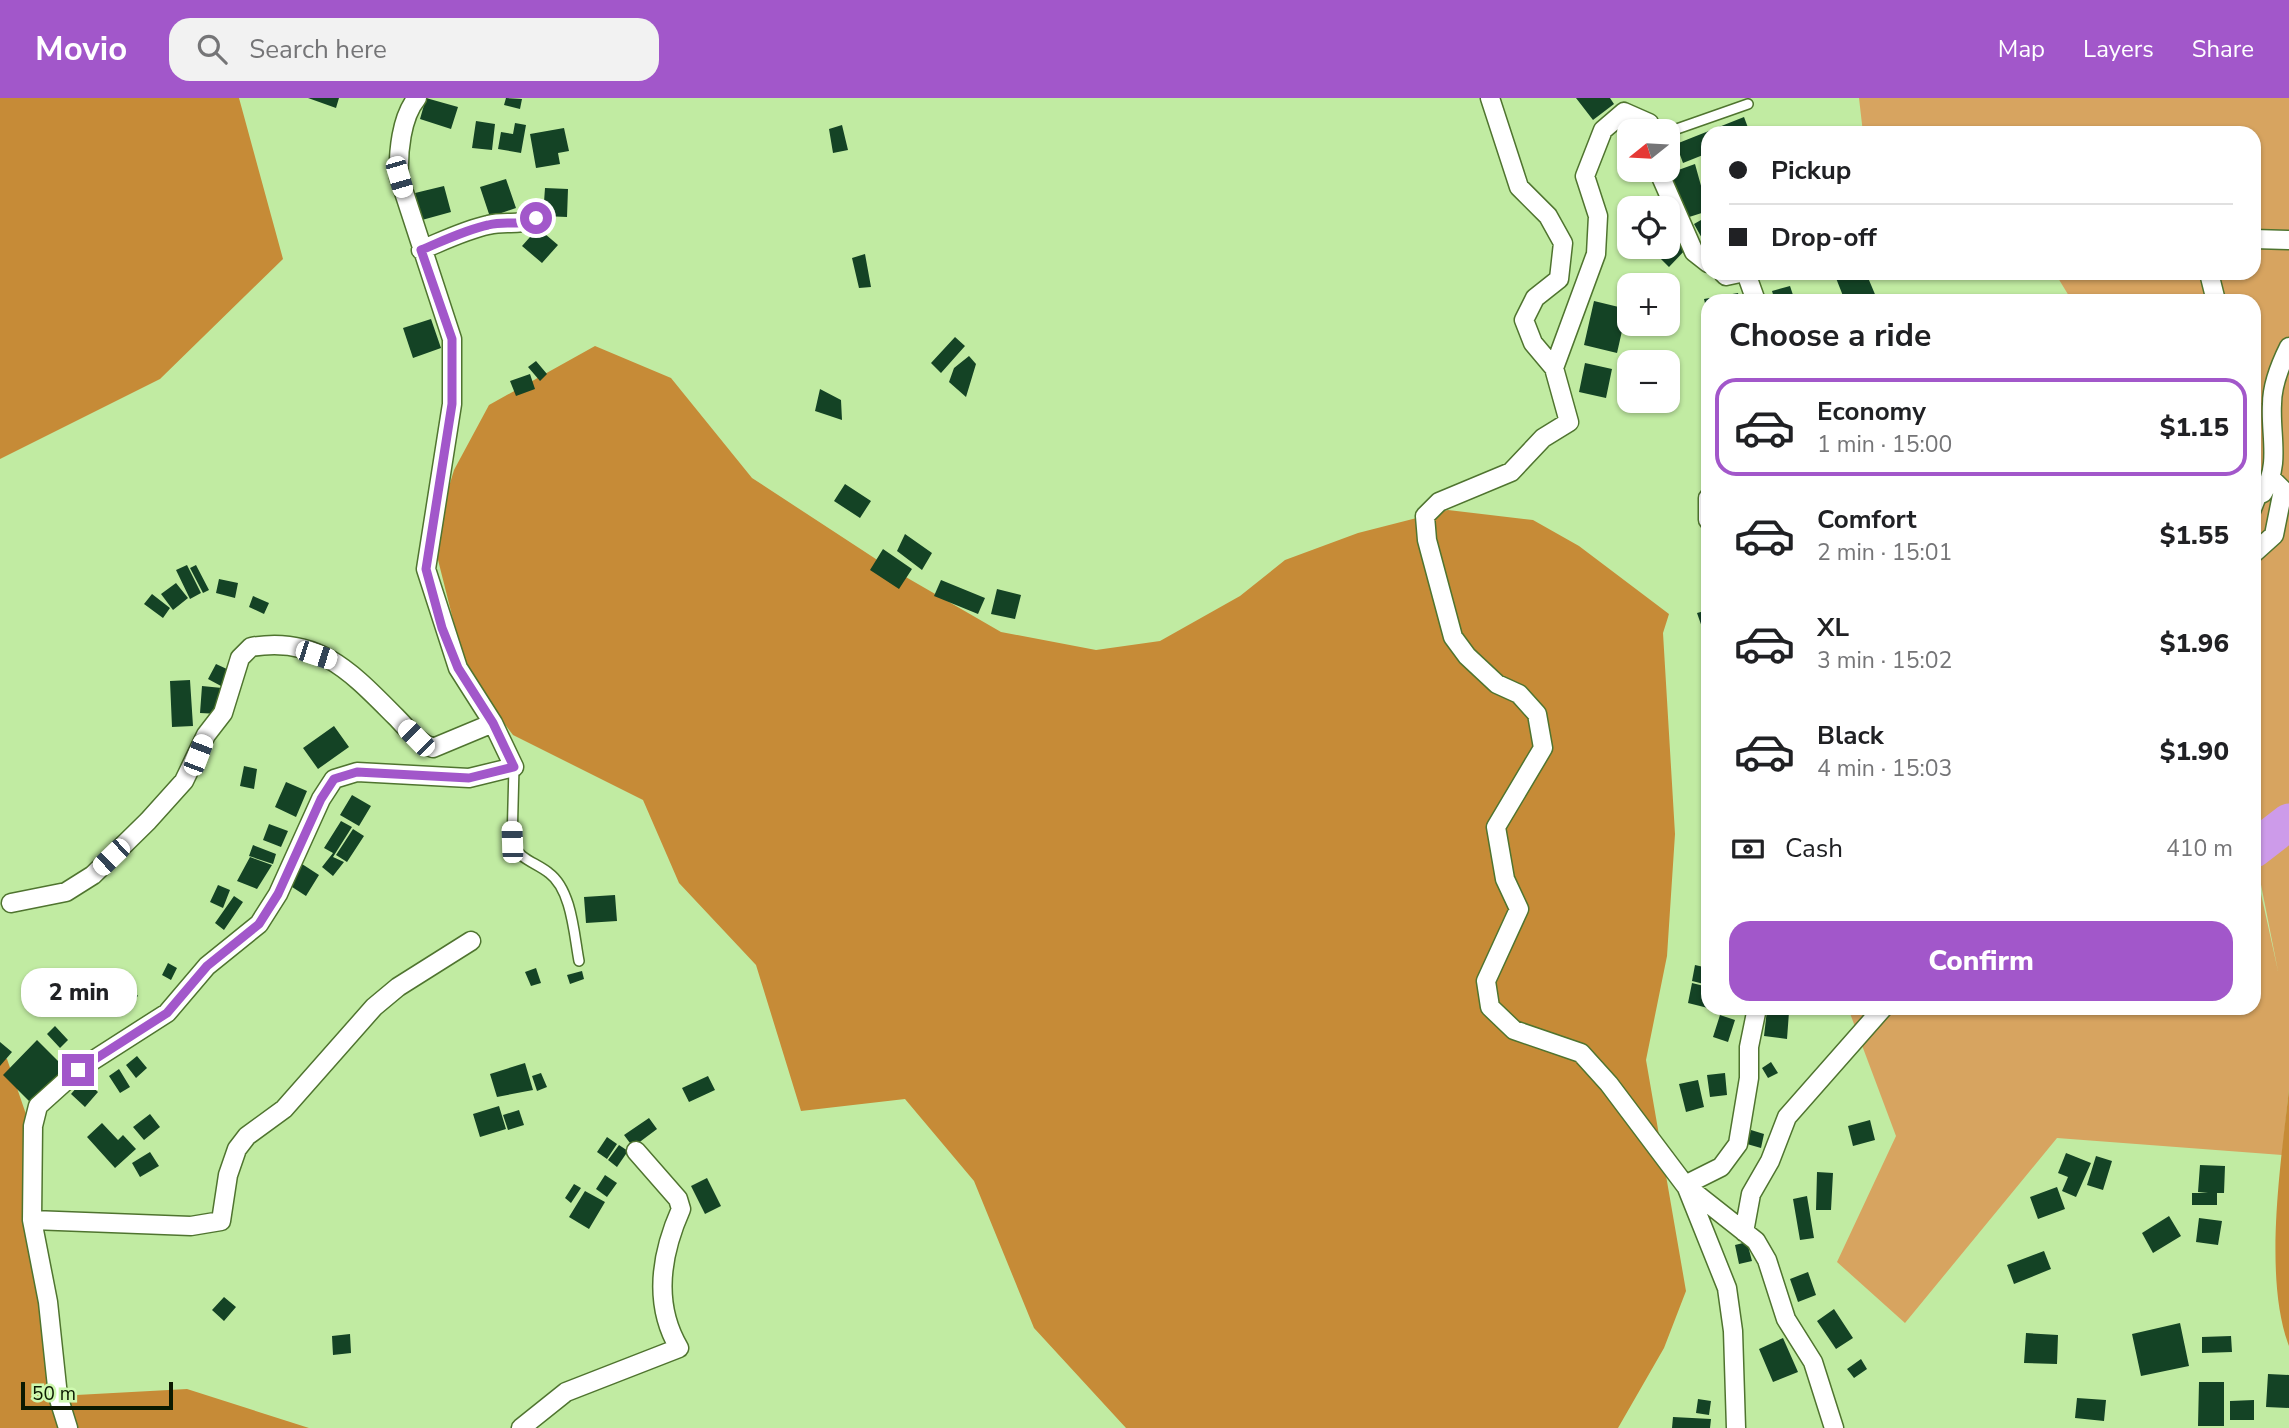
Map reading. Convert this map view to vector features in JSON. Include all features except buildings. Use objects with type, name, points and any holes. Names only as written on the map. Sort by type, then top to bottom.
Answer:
[{"type":"street","points":[[68,1428],[58,1396],[48,1302],[32,1220],[33,1126],[38,1106],[78,1070],[167,1013],[207,966],[259,924],[278,894],[321,799],[334,779],[357,772],[469,778],[514,767],[493,723],[458,668],[442,628],[426,569],[452,404],[452,339],[399,177],[398,153],[411,104],[417,98]]},
{"type":"street","points":[[1490,98],[1519,187],[1548,216],[1563,243],[1559,279],[1535,298],[1524,320],[1533,343],[1555,368],[1569,422],[1543,438],[1511,472],[1439,502],[1425,516],[1427,540],[1453,637],[1467,656],[1497,684],[1519,694],[1536,714],[1543,748],[1496,827],[1505,879],[1519,909],[1486,981],[1490,1007],[1514,1030],[1581,1053],[1609,1084],[1685,1185],[1756,1241],[1767,1260],[1786,1320],[1813,1362],[1834,1428]]},
{"type":"street","points":[[1555,368],[1596,254],[1598,216],[1585,176],[1603,130],[1625,112],[1636,119]]},
{"type":"street","points":[[1663,182],[1694,252],[1701,258]]},
{"type":"street","points":[[421,250],[481,226],[509,223],[521,225],[536,218]]},
{"type":"street","points":[[2261,239],[2289,240]]},
{"type":"street","points":[[2261,547],[2273,535],[2283,490],[2263,487],[2275,444],[2271,402],[2289,346]]},
{"type":"street","points":[[11,903],[66,892],[93,875],[148,821],[184,781],[206,735],[223,713],[240,658],[251,647],[287,646],[338,662],[416,738],[433,748],[493,723]]},
{"type":"street","points":[[32,1220],[191,1226],[221,1221],[228,1175],[237,1149],[247,1136],[284,1109],[374,1007],[398,987],[471,941]]},
{"type":"street","points":[[1685,1185],[1721,1167],[1738,1144],[1749,1078],[1749,1047],[1756,1015]]},
{"type":"street","points":[[1744,1232],[1751,1194],[1770,1161],[1787,1117],[1877,1015]]},
{"type":"street","points":[[521,1428],[566,1392],[679,1348],[668,1329],[662,1282],[663,1263],[681,1209],[678,1199],[636,1151]]},
{"type":"street","points":[[1685,1185],[1727,1288],[1734,1331],[1736,1428]]},
{"type":"lane","points":[[1680,128],[1748,104]]},
{"type":"lane","points":[[514,767],[512,842],[516,852],[550,873],[560,884],[579,961]]},
{"type":"shaded area","points":[[0,98],[239,98],[283,259],[160,379],[0,459]]},
{"type":"shaded area","points":[[1859,98],[2289,98],[2289,1089],[2282,1155],[2057,1138],[1905,1323],[1837,1262],[1896,1136],[1851,1015],[2261,1015],[2261,894],[2278,971],[2261,885],[2261,294],[2068,294],[2059,280],[2261,280],[2261,126],[1862,126]]},
{"type":"shaded area","points":[[595,346],[671,378],[752,478],[885,565],[1001,632],[1096,650],[1160,641],[1240,596],[1285,560],[1358,533],[1448,510],[1533,520],[1579,546],[1669,614],[1663,633],[1675,834],[1667,956],[1646,1060],[1686,1291],[1664,1348],[1618,1428],[1126,1428],[1034,1328],[974,1181],[905,1099],[801,1111],[756,965],[679,883],[643,800],[513,735],[467,675],[433,540],[454,470],[489,405]]},
{"type":"shaded area","points":[[0,1054],[7,1059],[28,1120],[58,1396],[187,1389],[309,1428],[0,1428]]},
{"type":"shaded area","points":[[2289,1089],[2289,1346],[2281,1318],[2275,1254]]},
{"type":"waterway","points":[[2261,844],[2289,822]]},
{"type":"route","points":[[78,1070],[167,1013],[207,966],[259,924],[278,894],[321,799],[334,779],[357,772],[469,778],[514,767],[493,723],[458,668],[442,628],[426,569],[430,528],[452,404],[452,339],[421,250],[471,229],[492,224],[521,225],[536,218]]}]
